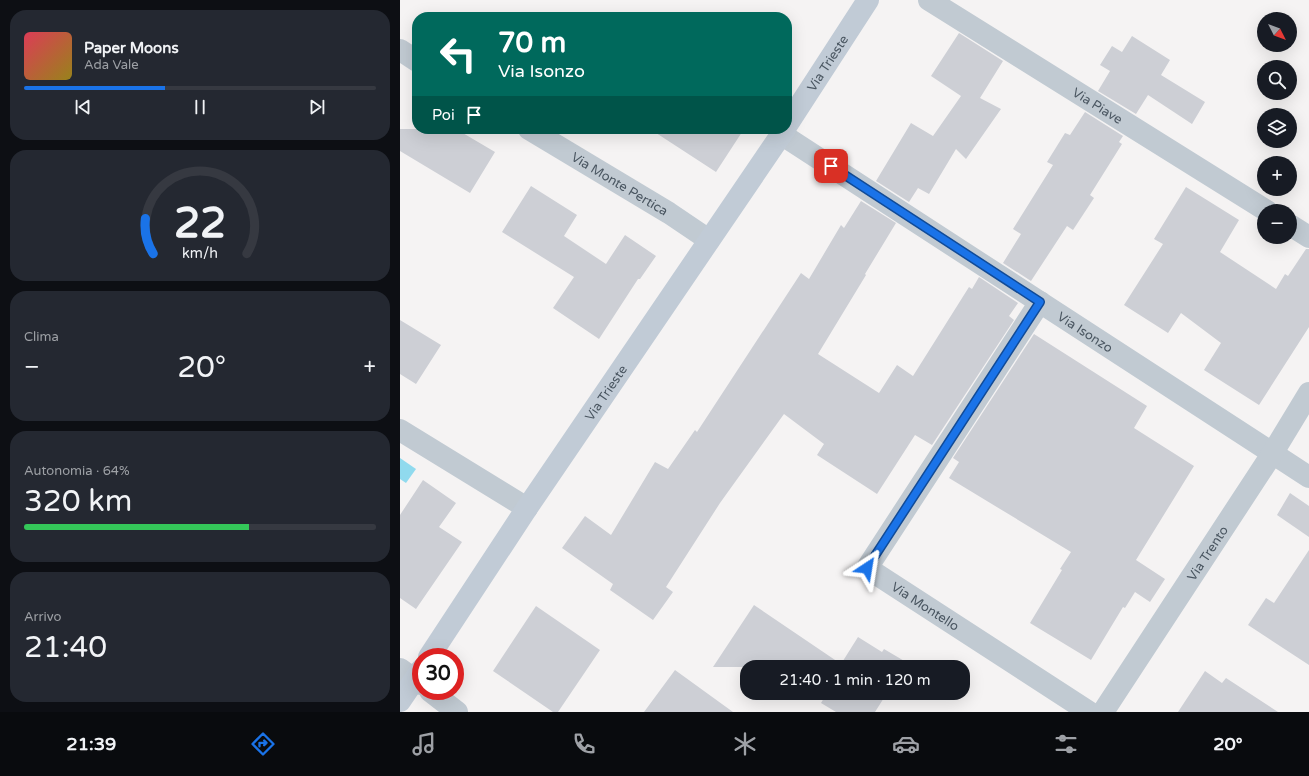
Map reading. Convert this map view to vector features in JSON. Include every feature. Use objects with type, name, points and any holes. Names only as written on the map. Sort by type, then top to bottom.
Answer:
[{"type":"street","name":"Via Trieste","points":[[792,118],[868,0]]},
{"type":"street","name":"Via Piave","points":[[929,0],[1257,205]]},
{"type":"street","points":[[400,50],[412,58]]},
{"type":"street","name":"Via Monte Pertica","points":[[537,134],[665,211],[709,240]]},
{"type":"street","name":"Via Trieste","points":[[435,648],[527,508],[781,134]]},
{"type":"street","name":"Via Isonzo","points":[[790,134],[1040,302],[1309,477]]},
{"type":"street","points":[[1297,229],[1309,237]]},
{"type":"street","name":"Via Montello","points":[[1040,302],[867,568],[1089,712]]},
{"type":"street","name":"Via Trento","points":[[1103,712],[1272,454],[1309,393]]},
{"type":"street","points":[[400,430],[527,508]]},
{"type":"street","points":[[400,701],[412,685]]},
{"type":"street","points":[[442,700],[457,712]]},
{"type":"water","points":[[400,458],[416,469],[406,483],[400,479]]},
{"type":"building","points":[[959,33],[1003,61],[980,98],[1001,109],[966,159],[956,149],[929,194],[918,188],[909,202],[876,181],[911,123],[933,136],[961,96],[931,76]]},
{"type":"building","points":[[1132,36],[1170,60],[1161,75],[1205,102],[1192,124],[1148,95],[1136,114],[1098,91],[1110,71],[1100,65],[1112,46],[1122,52]]},
{"type":"building","points":[[1085,112],[1123,136],[1119,142],[1122,144],[1090,195],[1094,198],[1073,230],[1067,226],[1031,281],[1003,263],[1021,234],[1013,229],[1053,165],[1047,162],[1065,133],[1070,135]]},
{"type":"building","points":[[400,129],[412,129],[412,134],[464,134],[495,152],[470,193],[400,151]]},
{"type":"building","points":[[658,134],[741,134],[716,172]]},
{"type":"building","points":[[531,186],[577,215],[564,236],[606,264],[625,235],[656,256],[640,279],[638,279],[599,339],[553,308],[574,277],[502,232]]},
{"type":"building","points":[[1186,187],[1239,220],[1220,252],[1276,289],[1285,274],[1288,276],[1306,249],[1309,249],[1309,327],[1259,405],[1204,370],[1221,343],[1181,313],[1168,333],[1124,305],[1163,244],[1154,239]]},
{"type":"building","points":[[861,201],[896,223],[818,354],[879,393],[897,365],[913,376],[969,287],[972,289],[979,277],[1018,303],[1009,316],[1014,320],[932,445],[915,435],[877,494],[817,455],[824,444],[784,414],[720,503],[666,587],[673,592],[653,620],[610,590],[613,584],[562,548],[585,516],[611,535],[655,462],[668,469],[695,430],[697,432],[801,273],[809,279],[841,225],[844,228]]},
{"type":"building","points":[[400,320],[441,345],[416,384],[400,374]]},
{"type":"building","points":[[1034,334],[1147,406],[1134,428],[1194,466],[1136,560],[1165,579],[1150,602],[1135,592],[1125,608],[1123,607],[1091,660],[1030,623],[1062,570],[1060,569],[1071,552],[949,478],[959,462],[953,458]]},
{"type":"building","points":[[423,480],[456,503],[439,527],[462,542],[416,609],[400,598],[400,515]]},
{"type":"building","points":[[1290,493],[1309,506],[1309,537],[1277,515]]},
{"type":"building","points":[[1309,550],[1309,665],[1248,625],[1266,598],[1274,603]]},
{"type":"building","points":[[754,605],[835,660],[740,660],[740,667],[713,667]]},
{"type":"building","points":[[536,606],[600,650],[558,712],[553,712],[493,671]]},
{"type":"building","points":[[858,637],[882,652],[884,649],[903,660],[844,660]]},
{"type":"building","points":[[675,670],[733,712],[644,712]]},
{"type":"building","points":[[1205,671],[1222,683],[1226,678],[1278,712],[1178,712]]},
{"type":"building","points":[[823,700],[883,700],[875,712],[836,712],[821,703]]},
{"type":"route","points":[[831,166],[1040,302],[867,568]]}]
